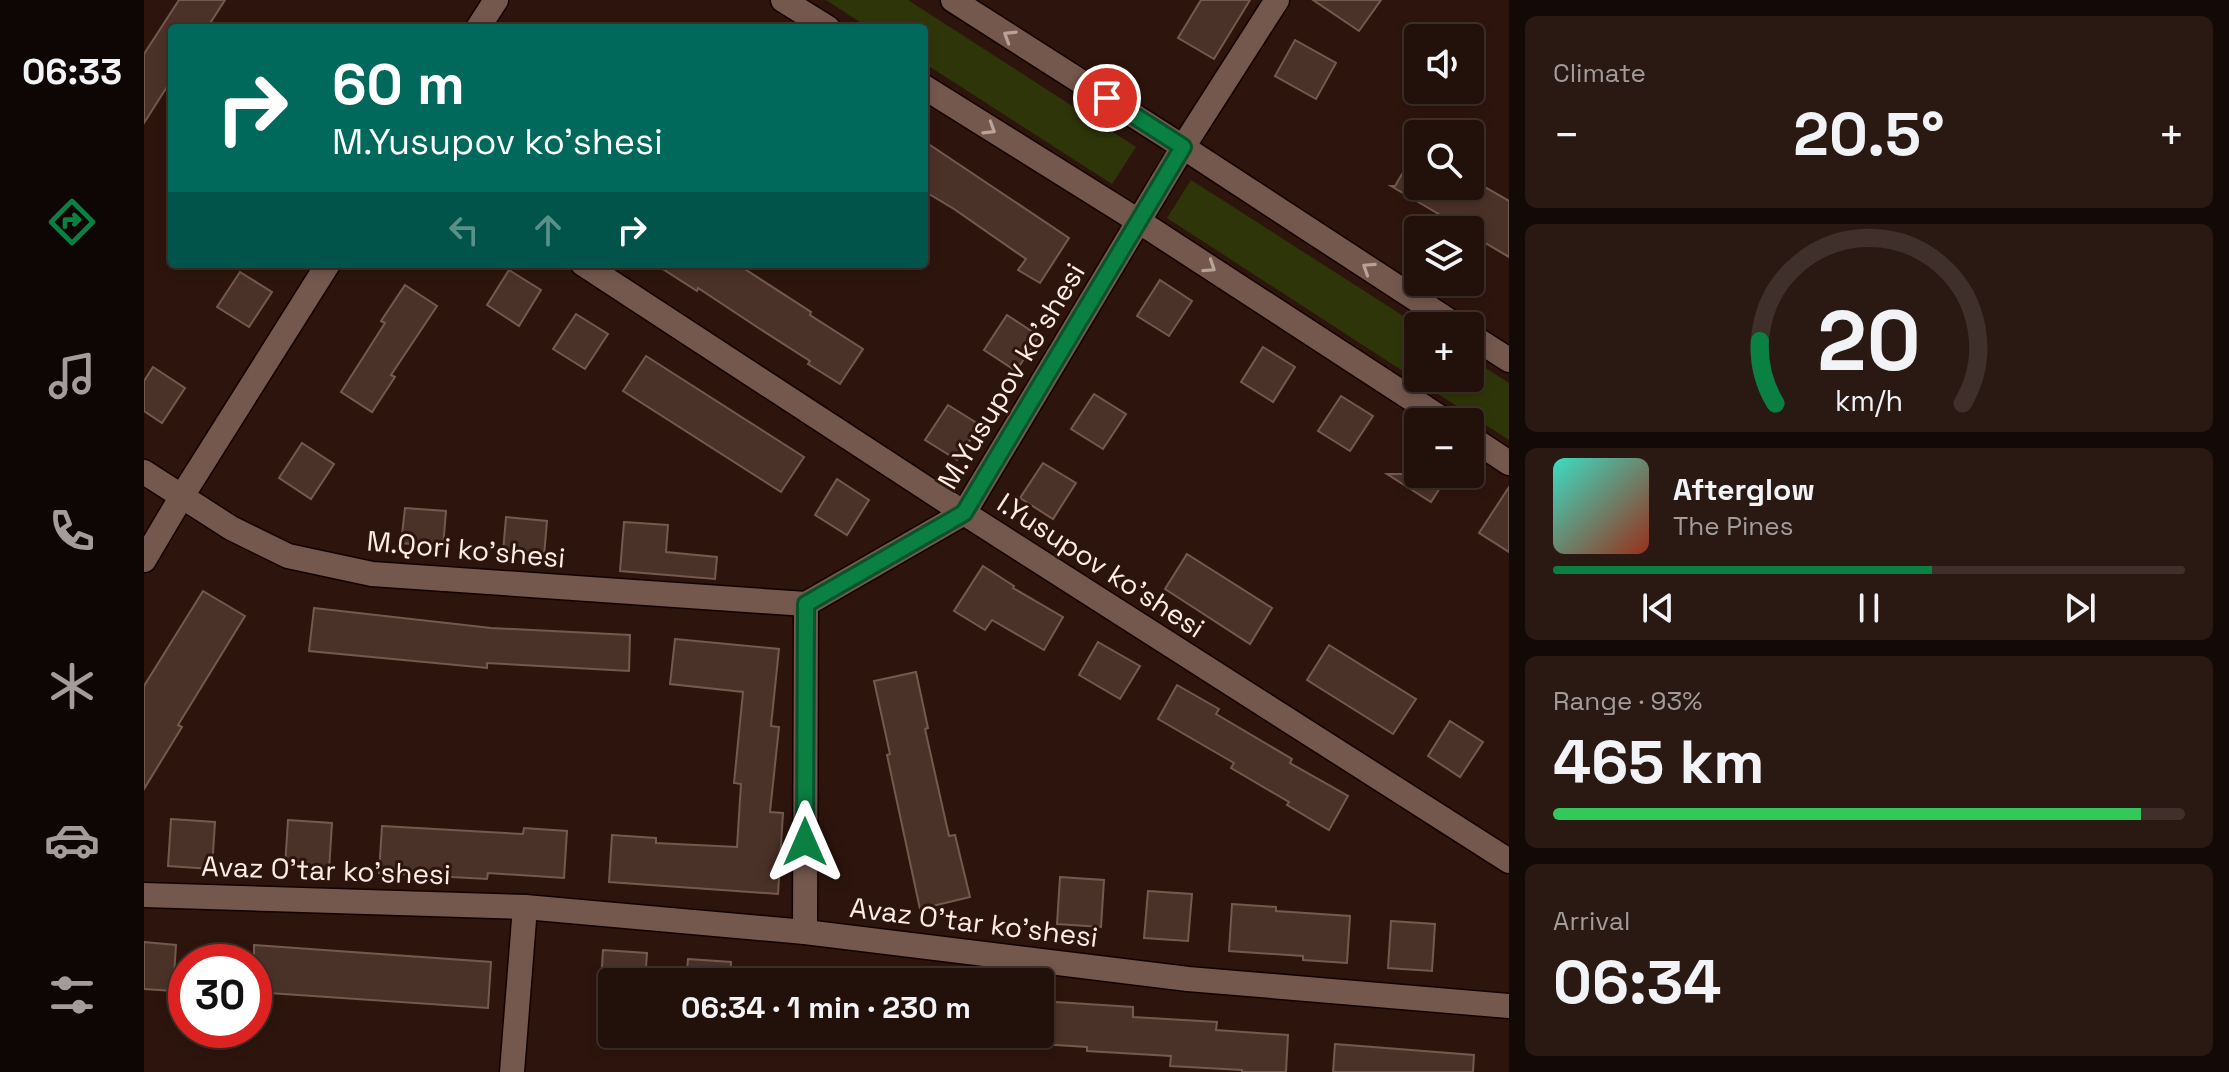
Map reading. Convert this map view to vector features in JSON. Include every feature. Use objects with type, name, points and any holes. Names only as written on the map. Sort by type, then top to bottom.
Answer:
[{"type":"street","points":[[481,24],[496,0]]},
{"type":"street","points":[[783,0],[822,24]]},
{"type":"street","points":[[953,0],[1436,312]]},
{"type":"street","name":"M.Yusupov ko'shesi","points":[[806,604],[964,513],[1183,147],[1277,0]]},
{"type":"street","points":[[928,90],[1140,222],[1426,408]]},
{"type":"street","points":[[144,560],[325,268]]},
{"type":"street","name":"I.Yusupov ko'shesi","points":[[589,268],[964,513],[1509,861]]},
{"type":"street","points":[[1484,344],[1509,360]]},
{"type":"street","points":[[1484,446],[1509,463]]},
{"type":"street","name":"M.Qori ko'shesi","points":[[144,472],[231,528],[288,556],[372,574],[806,604]]},
{"type":"street","points":[[805,932],[806,604]]},
{"type":"street","name":"Avaz O'tar ko'shesi","points":[[144,895],[525,907],[805,932],[1188,979],[1509,1006]]},
{"type":"street","points":[[512,1072],[525,907]]},
{"type":"green space","points":[[826,0],[908,0],[1136,147],[1112,184],[928,66],[928,24],[863,24]]},
{"type":"green space","points":[[1191,180],[1404,316],[1404,372],[1167,218]]},
{"type":"green space","points":[[1484,367],[1509,383],[1509,440],[1484,424],[1484,408],[1460,408],[1435,392],[1484,392]]},
{"type":"building","points":[[179,0],[225,0],[210,24],[168,24],[168,85],[144,123],[144,54]]},
{"type":"building","points":[[1201,0],[1250,0],[1214,59],[1178,38]]},
{"type":"building","points":[[1313,0],[1381,0],[1359,31]]},
{"type":"building","points":[[1295,40],[1336,63],[1316,99],[1275,76]]},
{"type":"building","points":[[928,144],[1069,238],[1040,283],[1018,270],[1026,259],[928,193]]},
{"type":"building","points":[[1404,171],[1404,194],[1391,186],[1395,186]]},
{"type":"building","points":[[1484,187],[1509,201],[1509,257],[1484,242],[1484,216],[1442,216],[1415,200],[1484,200]]},
{"type":"building","points":[[661,268],[743,268],[863,349],[840,384],[698,288],[697,291]]},
{"type":"building","points":[[509,270],[541,290],[519,326],[487,305]]},
{"type":"building","points":[[240,272],[272,292],[249,327],[217,307]]},
{"type":"building","points":[[1160,280],[1192,301],[1169,336],[1137,316]]},
{"type":"building","points":[[405,285],[437,306],[391,375],[395,377],[372,412],[341,392]]},
{"type":"building","points":[[576,314],[608,334],[585,369],[553,349]]},
{"type":"building","points":[[1007,315],[1039,336],[1016,371],[984,350]]},
{"type":"building","points":[[1263,347],[1295,367],[1273,402],[1241,382]]},
{"type":"building","points":[[646,356],[804,457],[781,492],[623,391]]},
{"type":"building","points":[[153,367],[185,388],[162,423],[144,411],[144,381]]},
{"type":"building","points":[[1094,394],[1126,414],[1103,449],[1071,429]]},
{"type":"building","points":[[1341,396],[1373,416],[1350,451],[1318,431]]},
{"type":"building","points":[[948,405],[980,425],[957,460],[925,440]]},
{"type":"building","points":[[302,443],[334,464],[311,499],[279,478]]},
{"type":"building","points":[[1043,463],[1076,483],[1053,519],[1020,498]]},
{"type":"building","points":[[1387,474],[1404,474],[1404,485]]},
{"type":"building","points":[[837,479],[869,500],[847,535],[815,515]]},
{"type":"building","points":[[1509,487],[1509,552],[1479,533]]},
{"type":"building","points":[[1409,488],[1440,488],[1431,502]]},
{"type":"building","points":[[405,508],[446,511],[443,547],[401,543]]},
{"type":"building","points":[[506,517],[547,521],[544,556],[503,552]]},
{"type":"building","points":[[624,522],[668,525],[666,552],[717,557],[715,579],[620,571]]},
{"type":"building","points":[[1187,554],[1272,608],[1250,644],[1165,589]]},
{"type":"building","points":[[983,566],[1013,588],[1063,617],[1044,650],[992,620],[985,630],[954,611]]},
{"type":"building","points":[[203,591],[245,616],[178,725],[182,727],[144,789],[144,686]]},
{"type":"building","points":[[314,608],[491,628],[630,635],[629,671],[487,663],[487,668],[309,651]]},
{"type":"building","points":[[675,639],[779,649],[771,726],[779,727],[770,812],[783,813],[778,894],[609,882],[612,835],[656,838],[656,843],[737,847],[741,784],[734,783],[743,692],[670,684]]},
{"type":"building","points":[[1098,642],[1140,666],[1120,699],[1079,675]]},
{"type":"building","points":[[1329,645],[1416,699],[1393,734],[1307,680]]},
{"type":"building","points":[[916,672],[928,728],[925,729],[949,836],[955,835],[970,897],[920,909],[874,681]]},
{"type":"building","points":[[1177,685],[1219,709],[1216,714],[1292,759],[1290,763],[1348,796],[1329,830],[1231,768],[1234,763],[1158,719]]},
{"type":"building","points":[[1450,721],[1483,742],[1460,777],[1428,756]]},
{"type":"building","points":[[171,819],[215,822],[212,869],[168,866]]},
{"type":"building","points":[[288,820],[332,823],[329,870],[285,867]]},
{"type":"building","points":[[382,826],[523,834],[524,828],[567,831],[564,878],[488,873],[487,879],[379,873]]},
{"type":"building","points":[[1060,877],[1104,880],[1101,927],[1057,924]]},
{"type":"building","points":[[1148,891],[1192,894],[1188,941],[1144,938]]},
{"type":"building","points":[[1232,904],[1276,907],[1276,911],[1350,916],[1347,963],[1303,960],[1303,956],[1229,951]]},
{"type":"building","points":[[1391,921],[1435,924],[1432,971],[1388,968]]},
{"type":"building","points":[[144,942],[168,944],[168,991],[144,989]]},
{"type":"building","points":[[272,946],[491,962],[488,1008],[272,993]]},
{"type":"building","points":[[603,950],[647,953],[646,968],[602,968]]},
{"type":"building","points":[[688,959],[731,962],[731,968],[687,968]]},
{"type":"building","points":[[1054,1002],[1133,1007],[1133,1017],[1217,1022],[1216,1030],[1288,1035],[1286,1072],[1170,1066],[1171,1056],[1087,1051],[1087,1047],[1054,1045]]},
{"type":"building","points":[[1335,1044],[1474,1055],[1473,1072],[1333,1072]]},
{"type":"route","points":[[805,842],[806,604],[964,513],[1183,147],[1107,98]]}]
